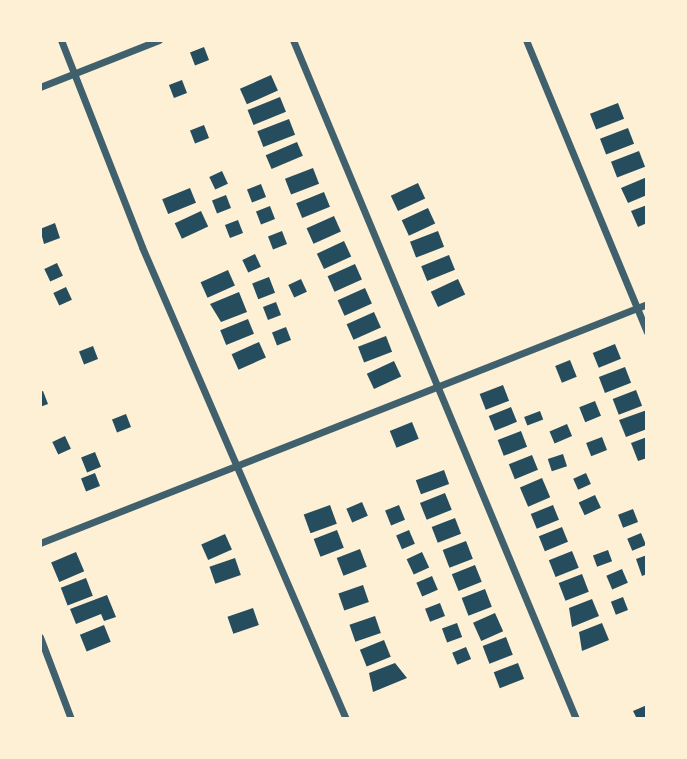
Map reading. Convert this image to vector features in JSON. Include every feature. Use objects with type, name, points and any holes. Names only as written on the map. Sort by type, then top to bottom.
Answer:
[{"type":"street","points":[[61,40],[236,467],[346,719]]},
{"type":"street","points":[[40,87],[159,40]]},
{"type":"street","points":[[293,40],[576,719]]},
{"type":"street","points":[[526,40],[647,332]]},
{"type":"street","points":[[40,543],[647,304]]},
{"type":"street","points":[[40,637],[71,719]]},
{"type":"building","points":[[204,47],[209,60],[195,65],[190,52]]},
{"type":"building","points":[[271,75],[278,91],[247,104],[240,89]]},
{"type":"building","points":[[182,80],[187,93],[174,98],[169,85]]},
{"type":"building","points":[[280,97],[286,112],[254,125],[248,110]]},
{"type":"building","points":[[618,103],[624,119],[596,130],[590,114]]},
{"type":"building","points":[[289,119],[295,135],[263,147],[257,131]]},
{"type":"building","points":[[204,125],[209,138],[195,143],[190,130]]},
{"type":"building","points":[[628,128],[634,144],[606,155],[600,139]]},
{"type":"building","points":[[297,142],[303,156],[272,169],[266,155]]},
{"type":"building","points":[[639,151],[645,167],[617,178],[611,162]]},
{"type":"building","points":[[313,168],[319,184],[291,195],[285,179]]},
{"type":"building","points":[[222,171],[228,184],[215,190],[209,177]]},
{"type":"building","points":[[647,177],[647,195],[628,203],[621,188]]},
{"type":"building","points":[[418,183],[425,198],[398,211],[391,196]]},
{"type":"building","points":[[261,184],[266,197],[252,202],[247,189]]},
{"type":"building","points":[[190,188],[196,203],[168,214],[162,199]]},
{"type":"building","points":[[324,192],[330,207],[302,218],[296,203]]},
{"type":"building","points":[[226,195],[231,208],[217,213],[212,200]]},
{"type":"building","points":[[647,205],[647,223],[638,227],[631,211]]},
{"type":"building","points":[[270,206],[275,219],[261,224],[256,211]]},
{"type":"building","points":[[428,208],[435,223],[409,236],[402,220]]},
{"type":"building","points":[[201,211],[208,226],[182,239],[175,223]]},
{"type":"building","points":[[334,216],[341,232],[314,244],[307,228]]},
{"type":"building","points":[[238,220],[243,233],[230,238],[225,225]]},
{"type":"building","points":[[55,223],[60,238],[44,244],[40,229]]},
{"type":"building","points":[[282,231],[287,244],[273,249],[268,236]]},
{"type":"building","points":[[438,231],[444,247],[416,258],[410,242]]},
{"type":"building","points":[[344,241],[351,256],[324,269],[317,254]]},
{"type":"building","points":[[255,254],[261,267],[248,273],[242,260]]},
{"type":"building","points":[[449,255],[455,270],[427,281],[421,266]]},
{"type":"building","points":[[57,263],[63,276],[50,282],[44,269]]},
{"type":"building","points":[[355,264],[362,280],[335,292],[328,276]]},
{"type":"building","points":[[228,270],[235,286],[208,298],[201,282]]},
{"type":"building","points":[[269,277],[275,293],[258,299],[252,283]]},
{"type":"building","points":[[301,279],[307,292],[294,298],[288,285]]},
{"type":"building","points":[[458,279],[465,294],[438,307],[431,292]]},
{"type":"building","points":[[66,287],[72,300],[59,306],[53,293]]},
{"type":"building","points":[[365,288],[372,304],[345,316],[338,300]]},
{"type":"building","points":[[239,292],[247,312],[221,322],[210,304]]},
{"type":"building","points":[[276,302],[281,315],[268,320],[263,307]]},
{"type":"building","points":[[374,312],[381,328],[354,340],[347,324]]},
{"type":"building","points":[[248,319],[254,334],[226,345],[220,330]]},
{"type":"building","points":[[286,327],[291,340],[277,345],[272,332]]},
{"type":"building","points":[[386,336],[392,352],[364,363],[358,347]]},
{"type":"building","points":[[259,342],[266,358],[239,370],[232,354]]},
{"type":"building","points":[[615,344],[621,359],[599,368],[593,353]]},
{"type":"building","points":[[93,346],[98,359],[84,364],[79,351]]},
{"type":"building","points":[[570,360],[577,377],[562,383],[555,366]]},
{"type":"building","points":[[394,361],[401,376],[374,389],[367,374]]},
{"type":"building","points":[[625,367],[631,383],[605,393],[599,377]]},
{"type":"building","points":[[503,385],[509,401],[486,410],[480,394]]},
{"type":"building","points":[[636,390],[642,406],[619,415],[613,399]]},
{"type":"building","points":[[43,391],[48,404],[40,407],[40,392]]},
{"type":"building","points":[[595,401],[601,416],[585,422],[579,407]]},
{"type":"building","points":[[511,407],[517,422],[495,431],[489,416]]},
{"type":"building","points":[[647,410],[647,429],[626,437],[619,420]]},
{"type":"building","points":[[540,411],[543,419],[527,425],[524,417]]},
{"type":"building","points":[[126,414],[131,427],[117,432],[112,419]]},
{"type":"building","points":[[412,422],[419,439],[396,448],[390,431]]},
{"type":"building","points":[[567,424],[572,436],[555,443],[550,431]]},
{"type":"building","points":[[521,431],[527,447],[504,456],[498,440]]},
{"type":"building","points":[[65,436],[71,449],[58,455],[52,442]]},
{"type":"building","points":[[602,437],[607,450],[591,456],[586,443]]},
{"type":"building","points":[[647,437],[647,458],[638,461],[631,443]]},
{"type":"building","points":[[95,452],[101,467],[87,472],[81,458]]},
{"type":"building","points":[[563,454],[567,466],[552,471],[548,459]]},
{"type":"building","points":[[532,455],[538,470],[515,479],[509,464]]},
{"type":"building","points":[[444,470],[449,484],[421,494],[416,480]]},
{"type":"building","points":[[95,473],[100,486],[86,491],[81,478]]},
{"type":"building","points":[[586,473],[591,484],[578,490],[573,479]]},
{"type":"building","points":[[542,478],[550,497],[528,507],[520,487]]},
{"type":"building","points":[[445,493],[452,510],[427,520],[420,503]]},
{"type":"building","points":[[595,495],[601,508],[585,515],[579,503]]},
{"type":"building","points":[[362,502],[368,516],[352,522],[346,509]]},
{"type":"building","points":[[330,505],[337,524],[311,533],[304,515]]},
{"type":"building","points":[[399,505],[405,520],[391,525],[385,511]]},
{"type":"building","points":[[553,505],[559,520],[537,529],[531,514]]},
{"type":"building","points":[[633,509],[638,522],[623,528],[618,515]]},
{"type":"building","points":[[455,518],[461,534],[438,543],[432,527]]},
{"type":"building","points":[[562,527],[568,542],[545,551],[539,536]]},
{"type":"building","points":[[337,530],[344,548],[320,557],[314,539]]},
{"type":"building","points":[[409,530],[415,544],[402,549],[396,535]]},
{"type":"building","points":[[641,533],[646,545],[632,551],[627,539]]},
{"type":"building","points":[[225,534],[232,550],[208,560],[201,545]]},
{"type":"building","points":[[466,541],[473,559],[449,568],[443,550]]},
{"type":"building","points":[[360,549],[367,567],[343,576],[337,558]]},
{"type":"building","points":[[608,550],[612,561],[597,567],[593,555]]},
{"type":"building","points":[[572,551],[579,568],[556,577],[549,560]]},
{"type":"building","points":[[76,552],[84,571],[59,582],[51,563]]},
{"type":"building","points":[[422,552],[429,567],[414,575],[407,559]]},
{"type":"building","points":[[647,555],[647,574],[642,576],[636,559]]},
{"type":"building","points":[[235,558],[241,575],[215,584],[209,567]]},
{"type":"building","points":[[475,565],[482,582],[459,591],[452,574]]},
{"type":"building","points":[[622,569],[628,583],[612,589],[606,576]]},
{"type":"building","points":[[582,574],[589,592],[565,601],[559,583]]},
{"type":"building","points":[[432,576],[438,590],[422,596],[416,583]]},
{"type":"building","points":[[86,578],[93,596],[68,605],[61,588]]},
{"type":"building","points":[[363,585],[369,602],[344,610],[338,593]]},
{"type":"building","points":[[485,589],[492,607],[468,616],[462,598]]},
{"type":"building","points":[[107,595],[116,617],[104,621],[101,614],[76,624],[70,609]]},
{"type":"building","points":[[623,597],[628,610],[616,615],[611,602]]},
{"type":"building","points":[[592,599],[599,616],[572,627],[569,608]]},
{"type":"building","points":[[440,603],[445,616],[430,622],[425,609]]},
{"type":"building","points":[[253,608],[259,625],[233,634],[227,617]]},
{"type":"building","points":[[495,613],[503,631],[481,641],[473,623]]},
{"type":"building","points":[[375,616],[381,633],[355,642],[349,625]]},
{"type":"building","points":[[457,623],[462,637],[447,643],[442,628]]},
{"type":"building","points":[[602,623],[609,640],[582,651],[579,632]]},
{"type":"building","points":[[104,625],[111,642],[87,651],[80,635]]},
{"type":"building","points":[[506,637],[513,655],[489,664],[483,646]]},
{"type":"building","points":[[384,640],[391,657],[367,666],[360,650]]},
{"type":"building","points":[[466,647],[471,659],[457,665],[452,653]]},
{"type":"building","points":[[395,663],[407,678],[373,692],[369,673]]},
{"type":"building","points":[[518,663],[524,679],[500,688],[494,672]]},
{"type":"building","points":[[647,705],[647,719],[637,719],[633,711]]}]
